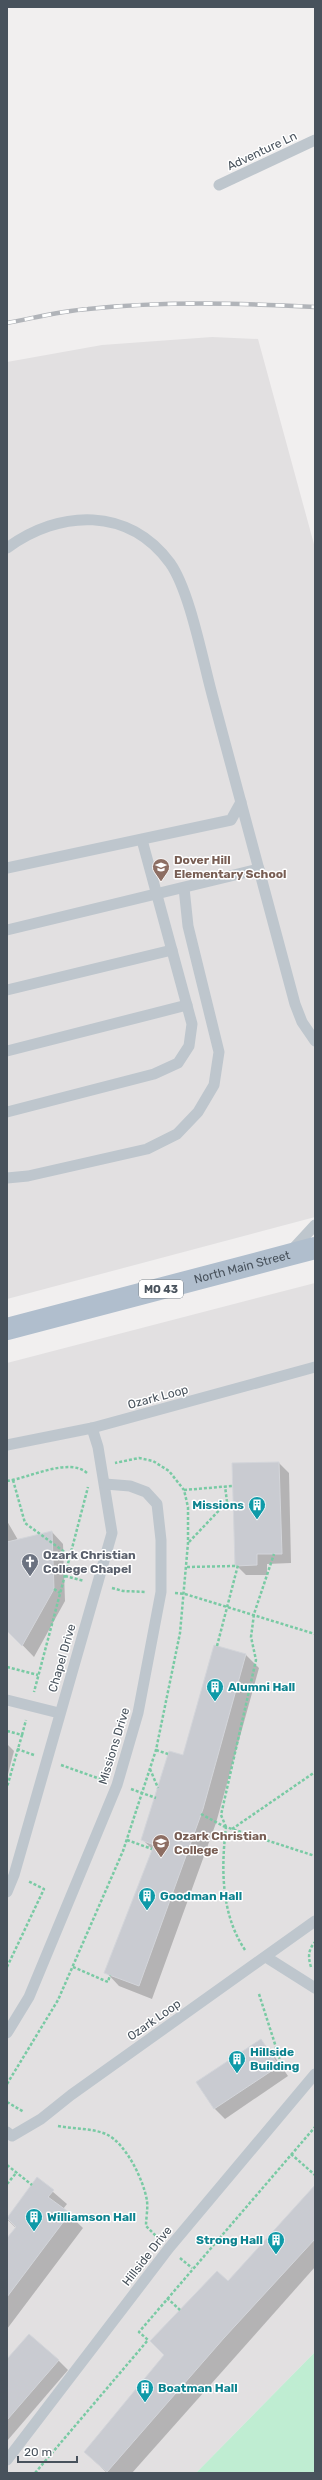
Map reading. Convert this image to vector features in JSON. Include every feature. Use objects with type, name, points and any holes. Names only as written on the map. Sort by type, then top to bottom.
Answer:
[{"type":"main road","name":"North Main Street","points":[[7,1329],[315,1248]]},
{"type":"lane","name":"Adventure Ln","points":[[219,185],[315,140]]},
{"type":"lane","points":[[7,548],[44,526],[74,520],[108,522],[127,527],[143,536],[156,547],[180,580],[295,1004],[302,1022],[315,1041]]},
{"type":"lane","points":[[7,868],[231,820],[241,802]]},
{"type":"lane","points":[[7,1112],[154,1074],[178,1063],[189,1046],[192,1024],[142,840]]},
{"type":"lane","points":[[7,930],[259,869]]},
{"type":"lane","points":[[7,1178],[28,1176],[147,1149],[177,1134],[198,1112],[214,1085],[219,1052],[188,926],[184,888]]},
{"type":"lane","points":[[7,990],[172,950]]},
{"type":"lane","points":[[7,1051],[187,1005]]},
{"type":"lane","points":[[288,1255],[315,1226]]},
{"type":"lane","name":"Ozark Loop","points":[[7,1445],[92,1428],[315,1367]]},
{"type":"lane","name":"Chapel Drive","points":[[7,1892],[14,1875],[48,1760],[59,1713],[112,1533],[98,1447],[92,1428]]},
{"type":"lane","name":"Missions Drive","points":[[7,2033],[29,1997],[117,1785],[138,1713],[161,1592],[162,1540],[157,1504],[146,1492],[130,1486],[105,1484]]},
{"type":"lane","points":[[7,1700],[30,1707],[59,1713]]},
{"type":"lane","name":"Ozark Loop","points":[[9,2137],[41,2119],[71,2095],[315,1921]]},
{"type":"lane","points":[[266,1957],[315,1988]]},
{"type":"lane","name":"Hillside Drive","points":[[7,2460],[169,2248],[315,2074]]},
{"type":"path","points":[[7,1788],[88,1487],[88,1474]]},
{"type":"path","points":[[13,1480],[25,1523],[70,1556]]},
{"type":"path","points":[[188,1543],[227,1502],[225,1486]]},
{"type":"path","points":[[184,1490],[232,1486]]},
{"type":"path","points":[[245,1950],[237,1938],[229,1914],[225,1891],[222,1868],[226,1828],[222,1815],[256,1660],[251,1637],[254,1614],[274,1554]]},
{"type":"path","points":[[187,1566],[236,1566],[217,1646]]},
{"type":"path","points":[[65,1576],[123,1591],[185,1594],[315,1634]]},
{"type":"path","points":[[54,1589],[60,1593]]},
{"type":"path","points":[[7,1667],[38,1675]]},
{"type":"path","points":[[7,1731],[22,1735]]},
{"type":"path","points":[[17,1749],[156,1798]]},
{"type":"path","points":[[156,1750],[168,1754]]},
{"type":"path","points":[[150,1768],[158,1788]]},
{"type":"path","points":[[231,1829],[315,1772]]},
{"type":"path","points":[[7,2084],[58,2000],[127,1840],[142,1793]]},
{"type":"path","points":[[201,1814],[226,1828],[315,1856]]},
{"type":"path","points":[[127,1840],[152,1849]]},
{"type":"path","points":[[7,1967],[44,1889],[14,1875]]},
{"type":"path","points":[[315,1942],[310,1947],[308,1957],[315,1970]]},
{"type":"path","points":[[73,1967],[108,1982],[110,1975]]},
{"type":"path","points":[[259,1994],[281,2063]]},
{"type":"path","points":[[55,2126],[93,2130],[108,2135],[121,2148],[141,2178],[147,2203],[146,2226],[192,2268]]},
{"type":"path","points":[[35,2473],[148,2340],[139,2332],[192,2268],[315,2127]]},
{"type":"path","points":[[291,2154],[315,2174]]},
{"type":"path","points":[[7,2165],[32,2184]]},
{"type":"path","points":[[7,2184],[16,2172]]},
{"type":"path","points":[[167,2298],[180,2310]]},
{"type":"shaded area","name":"Dover Hill Elementary School","points":[[212,337],[258,339],[315,548],[315,1217],[7,1299],[7,362],[102,345]]},
{"type":"shaded area","name":"Ozark Christian College","points":[[315,1283],[315,2352],[196,2473],[7,2473],[7,1363]]},
{"type":"green space","points":[[315,2352],[315,2473],[196,2473]]},
{"type":"building","name":"Missions","points":[[279,1462],[282,1554],[257,1554],[257,1565],[235,1566],[232,1463]]},
{"type":"building","name":"Ozark Christian College Chapel","points":[[52,1531],[54,1589],[22,1646],[7,1631],[7,1542]]},
{"type":"building","points":[[214,1645],[246,1654],[203,1809],[139,1986],[104,1973],[154,1845],[141,1840],[169,1751],[183,1755]]},
{"type":"building","name":"Hillside Building","points":[[261,2039],[279,2066],[214,2109],[196,2082]]},
{"type":"building","name":"Williamson Hall","points":[[37,2177],[54,2190],[48,2197],[70,2213],[7,2297],[7,2238],[16,2227],[7,2218]]},
{"type":"building","points":[[315,2185],[315,2239],[224,2338],[107,2472],[84,2452],[164,2355],[150,2341],[217,2271],[228,2281]]},
{"type":"building","points":[[29,2334],[59,2360],[7,2420],[7,2359]]},
{"type":"railway","points":[[7,323],[58,313],[116,306],[258,304],[315,307]]},
{"type":"place","name":"Dover Hill Elementary School","points":[[161,882]]},
{"type":"place","name":"Missions","points":[[257,1520]]},
{"type":"place","name":"Ozark Christian College Chapel","points":[[30,1577]]},
{"type":"place","name":"Alumni Hall","points":[[215,1702]]},
{"type":"place","name":"Ozark Christian College","points":[[161,1858]]},
{"type":"place","name":"Goodman Hall","points":[[147,1911]]},
{"type":"place","name":"Hillside Building","points":[[237,2074]]},
{"type":"place","name":"Williamson Hall","points":[[34,2232]]},
{"type":"place","name":"Strong Hall","points":[[276,2255]]},
{"type":"place","name":"Boatman Hall","points":[[145,2403]]}]
